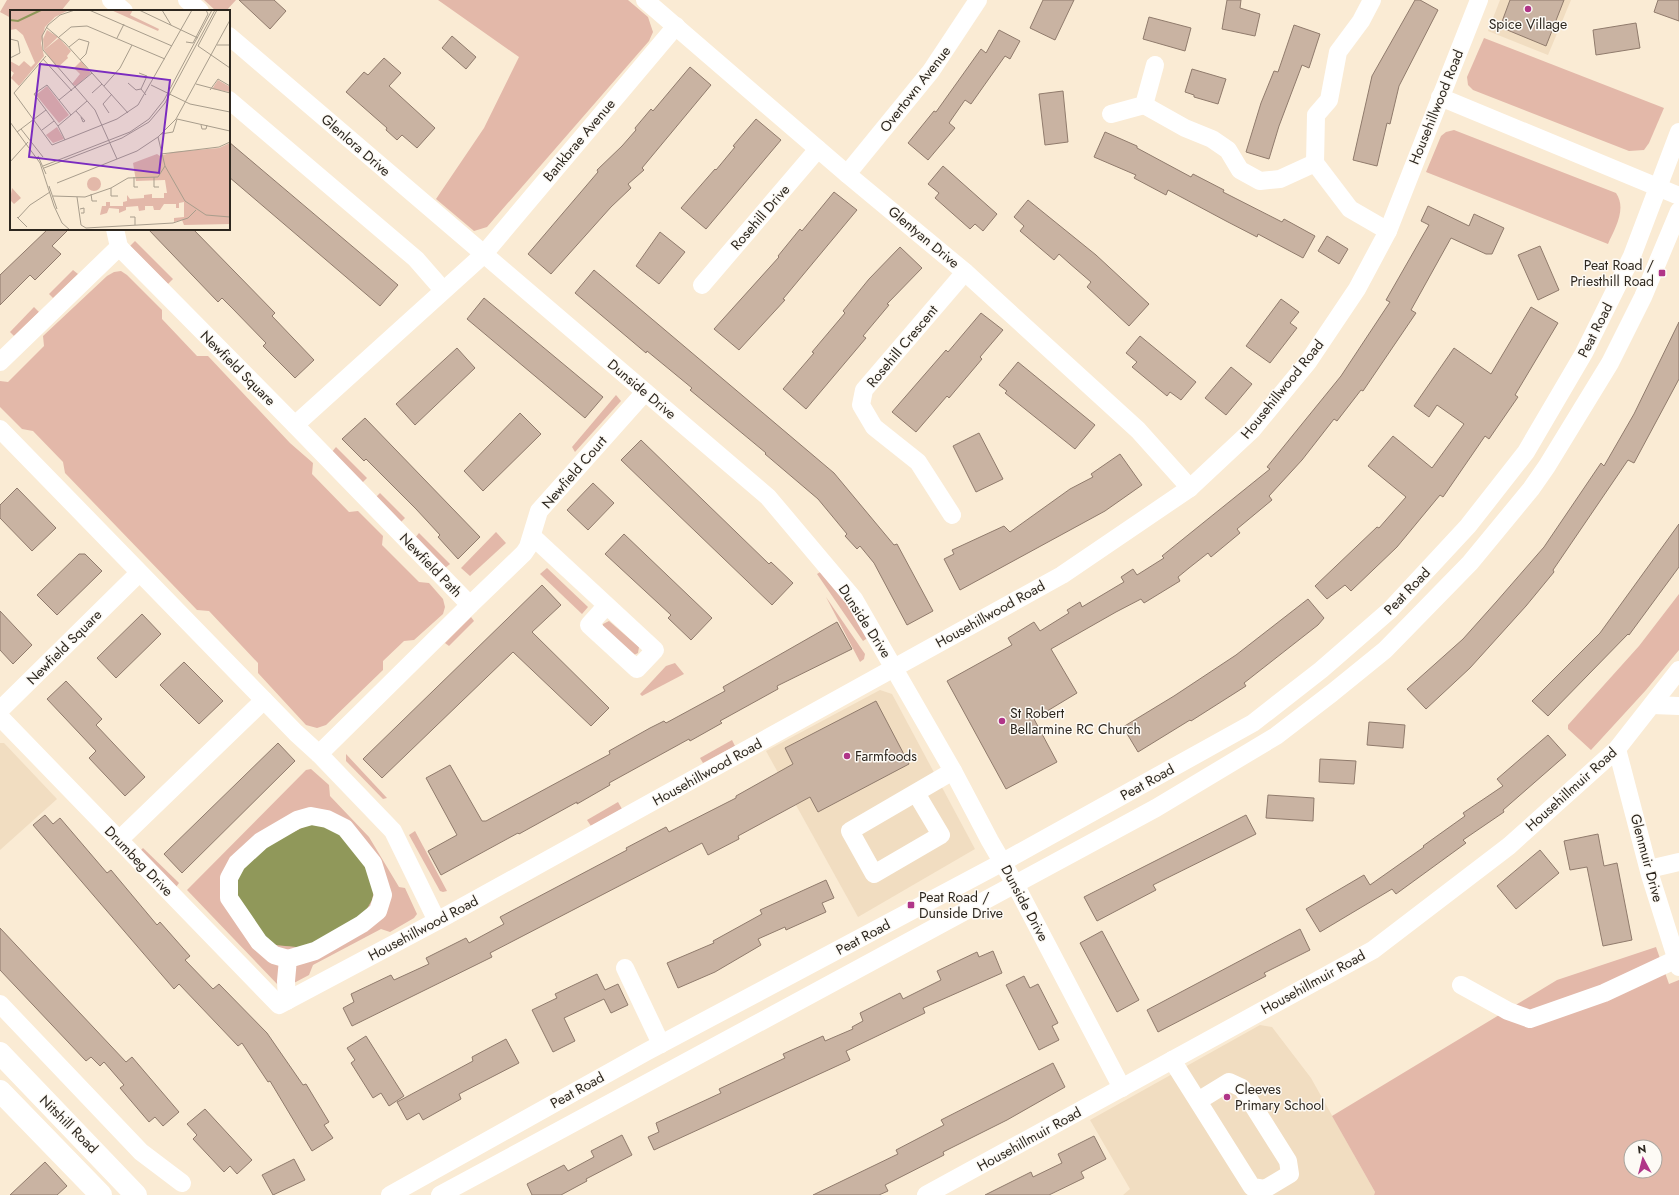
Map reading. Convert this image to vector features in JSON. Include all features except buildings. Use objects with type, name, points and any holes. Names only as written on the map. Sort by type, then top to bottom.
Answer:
[{"type":"main road","name":"Nitshill Road","points":[[0,1054],[136,1195]]},
{"type":"main road","name":"Nitshill Road","points":[[0,1091],[101,1195]]},
{"type":"street","points":[[111,0],[123,10]]},
{"type":"street","points":[[187,0],[199,10]]},
{"type":"street","name":"Glentyan Drive","points":[[645,0],[847,174],[965,272],[1138,430],[1190,488]]},
{"type":"street","name":"Overtown Avenue","points":[[847,174],[932,71],[978,0]]},
{"type":"street","points":[[1372,0],[1361,21],[1338,52],[1329,100],[1316,115],[1315,163],[1350,209],[1388,231]]},
{"type":"street","name":"Househillwood Road","points":[[283,1003],[437,921],[1062,575],[1190,488],[1252,430],[1308,362],[1357,289],[1388,231],[1440,97],[1480,0]]},
{"type":"street","name":"Bankbrae Avenue","points":[[483,255],[676,26]]},
{"type":"street","name":"Glenlora Drive","points":[[230,37],[483,255]]},
{"type":"street","points":[[1144,105],[1155,65]]},
{"type":"street","points":[[1440,97],[1679,196]]},
{"type":"street","points":[[230,101],[416,259],[443,290]]},
{"type":"street","points":[[1111,114],[1144,105],[1186,128],[1212,139],[1228,150],[1240,170],[1260,181],[1280,179],[1315,163]]},
{"type":"street","name":"Peat Road","points":[[390,1195],[661,1044],[1003,862],[1253,723],[1321,670],[1390,610],[1468,526],[1526,452],[1584,353],[1632,256],[1679,132]]},
{"type":"street","name":"Rosehill Drive","points":[[702,285],[818,149]]},
{"type":"street","name":"Peat Road","points":[[440,1195],[1156,808],[1276,736],[1385,650],[1470,563],[1531,489],[1547,466],[1610,363],[1642,297],[1679,211]]},
{"type":"street","points":[[0,362],[119,247],[115,230]]},
{"type":"street","name":"Newfield Square","points":[[119,247],[295,425]]},
{"type":"street","points":[[295,425],[483,255]]},
{"type":"street","name":"Dunside Drive","points":[[483,255],[768,497],[854,599],[953,771],[1003,862],[1122,1088]]},
{"type":"street","name":"Rosehill Crescent","points":[[952,515],[918,462],[874,427],[861,404],[864,390],[965,272]]},
{"type":"street","name":"Newfield Court","points":[[470,605],[524,553],[532,536],[539,511],[645,392]]},
{"type":"street","name":"Newfield Path","points":[[295,425],[470,605],[319,754]]},
{"type":"street","points":[[0,429],[139,573],[296,733],[319,754],[393,831],[437,921]]},
{"type":"street","points":[[532,536],[548,549],[606,606]]},
{"type":"street","name":"Newfield Square","points":[[0,710],[139,573]]},
{"type":"street","name":"Househillmuir Road","points":[[926,1195],[1373,950],[1508,846],[1617,749],[1679,670]]},
{"type":"street","points":[[119,840],[264,700]]},
{"type":"street","points":[[1652,705],[1679,706]]},
{"type":"street","name":"Drumbeg Drive","points":[[0,717],[119,840],[283,1003]]},
{"type":"street","name":"Glenmuir Drive","points":[[1617,749],[1649,869],[1678,962]]},
{"type":"street","points":[[916,792],[941,835],[874,874],[850,831],[916,792],[953,771]]},
{"type":"street","points":[[311,816],[327,819],[345,828],[373,863],[383,895],[378,911],[362,924],[315,951],[288,959],[274,955],[259,942],[229,898],[229,878],[237,863],[261,841],[297,820],[311,816]]},
{"type":"street","points":[[1649,869],[1679,862]]},
{"type":"street","points":[[283,1003],[288,959]]},
{"type":"street","points":[[1461,985],[1508,1011],[1530,1019],[1604,993],[1678,962]]},
{"type":"street","points":[[625,968],[661,1044]]},
{"type":"street","points":[[0,1004],[142,1152],[182,1183]]},
{"type":"street","points":[[1172,1060],[1252,1187],[1265,1189],[1290,1174],[1288,1161],[1242,1088],[1229,1082],[1198,1101]]},
{"type":"shaded area","points":[[7,0],[70,0],[62,10],[10,10],[10,17],[0,12]]},
{"type":"shaded area","points":[[204,0],[236,0],[227,10],[215,10]]},
{"type":"shaded area","points":[[438,0],[628,0],[648,17],[653,32],[649,41],[487,227],[474,231],[436,199],[484,128],[519,57]]},
{"type":"shaded area","points":[[1500,0],[1571,0],[1548,55],[1488,31]]},
{"type":"shaded area","points":[[1484,38],[1664,108],[1649,143],[1644,150],[1629,151],[1473,90],[1468,85],[1467,77]]},
{"type":"shaded area","points":[[1454,130],[1616,193],[1619,199],[1620,212],[1617,225],[1608,244],[1426,172],[1441,136],[1446,132]]},
{"type":"shaded area","points":[[135,241],[173,279],[168,284],[130,246]]},
{"type":"shaded area","points":[[73,270],[78,274],[53,298],[49,294]]},
{"type":"shaded area","points":[[121,271],[127,275],[162,310],[162,319],[197,356],[208,356],[290,443],[313,463],[312,474],[349,512],[358,511],[383,536],[382,545],[419,582],[429,583],[443,599],[445,607],[443,614],[414,640],[404,641],[383,661],[383,670],[326,725],[317,728],[306,725],[258,673],[258,663],[209,611],[197,610],[65,473],[63,462],[33,431],[22,429],[0,407],[0,381],[8,382],[44,346],[43,336],[107,276],[114,272]]},
{"type":"shaded area","points":[[34,307],[39,312],[14,336],[10,332]]},
{"type":"shaded area","points":[[616,395],[621,401],[575,452],[572,447]]},
{"type":"shaded area","points":[[336,447],[367,478],[362,483],[331,453]]},
{"type":"shaded area","points":[[380,493],[405,518],[400,523],[375,498]]},
{"type":"shaded area","points":[[496,532],[506,543],[470,576],[461,568]]},
{"type":"shaded area","points":[[419,533],[450,564],[445,568],[415,538]]},
{"type":"shaded area","points":[[547,568],[588,607],[582,614],[540,574]]},
{"type":"shaded area","points":[[822,571],[848,605],[869,637],[863,641],[817,574]]},
{"type":"shaded area","points":[[1679,594],[1679,650],[1646,690],[1591,750],[1568,729],[1568,725],[1639,646]]},
{"type":"shaded area","points":[[826,597],[865,654],[864,659],[860,662]]},
{"type":"shaded area","points":[[471,617],[474,621],[449,646],[445,643]]},
{"type":"shaded area","points":[[609,621],[639,647],[638,653],[634,655],[603,629],[603,624]]},
{"type":"shaded area","points":[[675,663],[684,674],[642,696],[640,694],[666,666]]},
{"type":"shaded area","points":[[880,690],[892,694],[975,849],[858,917],[766,751]]},
{"type":"shaded area","points":[[732,740],[735,746],[703,763],[700,758]]},
{"type":"shaded area","points":[[0,743],[4,743],[57,799],[0,850]]},
{"type":"shaded area","points":[[346,754],[387,798],[383,799],[346,761]]},
{"type":"shaded area","points":[[311,769],[329,785],[330,796],[369,837],[399,887],[405,888],[417,914],[414,918],[390,932],[381,929],[313,965],[309,975],[292,984],[278,985],[187,890],[306,770]]},
{"type":"shaded area","points":[[618,802],[622,809],[591,826],[587,820]]},
{"type":"shaded area","points":[[310,824],[327,826],[345,839],[369,870],[375,887],[372,900],[364,914],[303,949],[272,944],[267,942],[235,896],[238,877],[243,868],[259,852],[269,845]]},
{"type":"shaded area","points":[[415,831],[447,891],[440,891],[409,835]]},
{"type":"shaded area","points":[[143,848],[179,883],[176,887],[140,851]]},
{"type":"shaded area","points":[[1656,947],[1669,984],[1679,980],[1679,1195],[1374,1195],[1375,1192],[1332,1116],[1557,980]]},
{"type":"shaded area","name":"Cleeves Primary School","points":[[1260,1025],[1272,1027],[1311,1078],[1375,1192],[1374,1195],[1123,1195],[1130,1189],[1090,1120]]},
{"type":"place","name":"Spice Village","points":[[1528,9]]},
{"type":"place","name":"Peat Road / Priesthill Road","points":[[1662,273]]},
{"type":"place","name":"St Robert Bellarmine RC Church","points":[[1002,721]]},
{"type":"place","name":"Farmfoods","points":[[847,756]]},
{"type":"place","name":"Peat Road / Dunside Drive","points":[[911,905]]},
{"type":"place","name":"Cleeves Primary School","points":[[1227,1097]]}]
